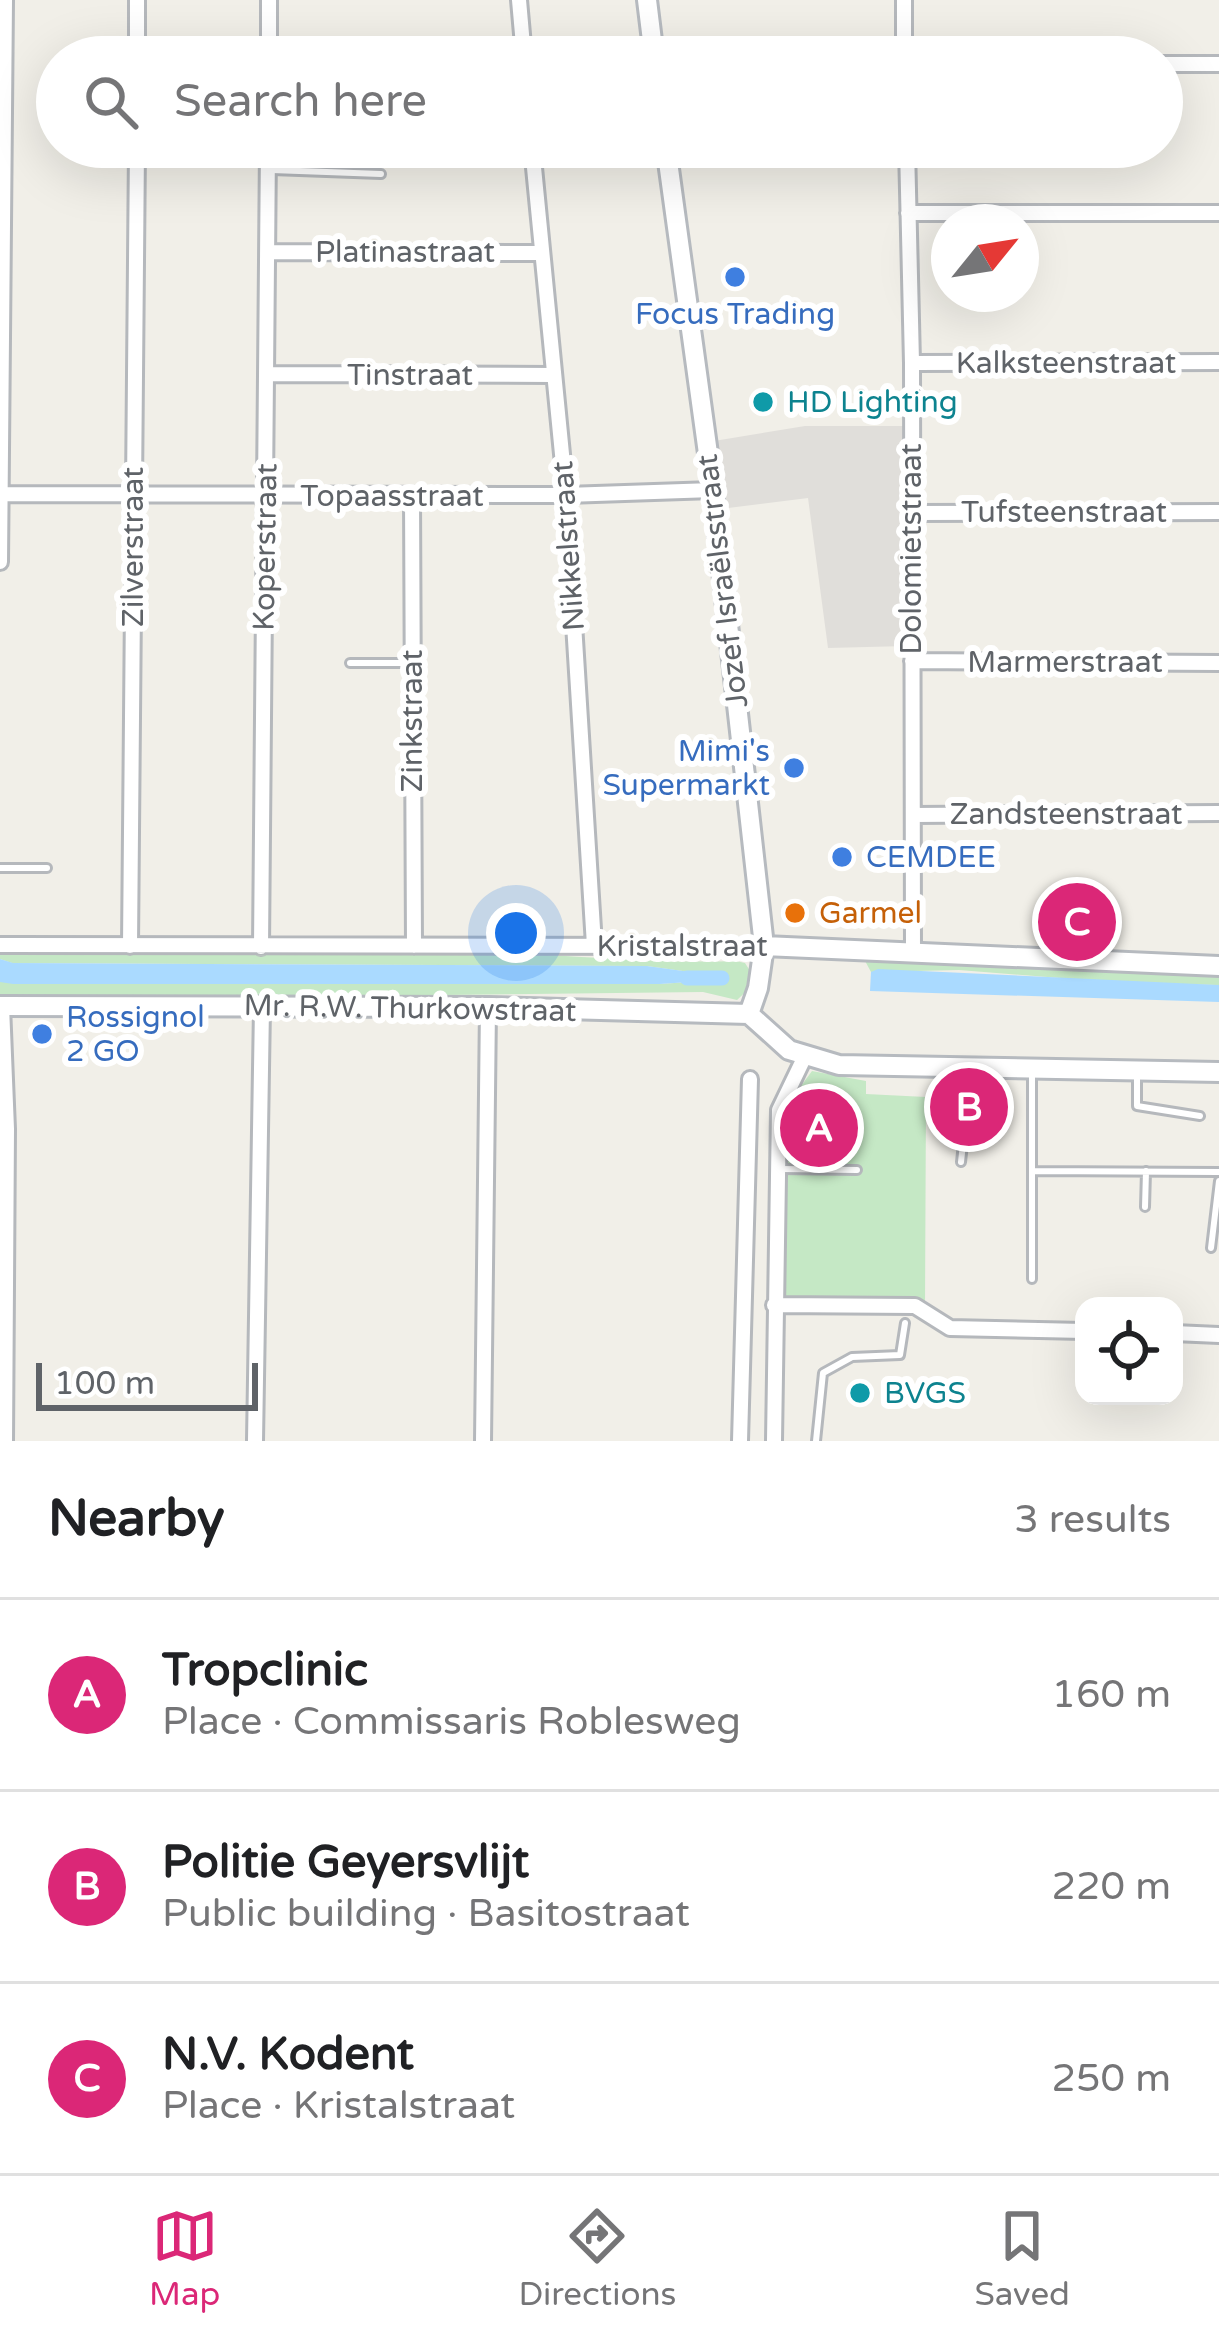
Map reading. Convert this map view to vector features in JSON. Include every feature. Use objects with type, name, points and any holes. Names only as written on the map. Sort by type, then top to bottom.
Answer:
[{"type":"street","points":[[0,562],[5,0]]},
{"type":"street","points":[[137,0],[137,36]]},
{"type":"street","points":[[269,0],[269,36]]},
{"type":"street","points":[[519,0],[522,36]]},
{"type":"street","points":[[647,0],[651,36]]},
{"type":"street","points":[[904,0],[904,36]]},
{"type":"street","points":[[1183,64],[1219,64]]},
{"type":"street","name":"Zilverstraat","points":[[130,946],[137,168]]},
{"type":"street","name":"Nikkelstraat","points":[[534,168],[566,495],[594,945]]},
{"type":"street","name":"Jozef Israëlsstraat","points":[[669,168],[712,490],[764,946],[749,1014]]},
{"type":"street","name":"Dolomietstraat","points":[[907,168],[913,950]]},
{"type":"street","name":"Koperstraat","points":[[261,946],[268,170]]},
{"type":"street","points":[[908,213],[1219,212]]},
{"type":"street","name":"Platinastraat","points":[[268,252],[542,253]]},
{"type":"street","name":"Kalksteenstraat","points":[[912,363],[1219,362]]},
{"type":"street","name":"Tinstraat","points":[[267,374],[553,375]]},
{"type":"street","name":"Topaasstraat","points":[[0,494],[412,496],[712,490]]},
{"type":"street","name":"Zinkstraat","points":[[412,496],[414,946]]},
{"type":"street","name":"Tufsteenstraat","points":[[910,513],[1219,512]]},
{"type":"street","name":"Marmerstraat","points":[[912,661],[1219,664]]},
{"type":"street","name":"Zandsteenstraat","points":[[914,815],[1219,813]]},
{"type":"street","name":"Kristalstraat","points":[[0,945],[764,946],[1219,966]]},
{"type":"street","points":[[1,1006],[7,1129],[5,1441]]},
{"type":"street","name":"Mr. R.W. Thurkowstraat","points":[[1,1006],[488,1007],[749,1014]]},
{"type":"street","points":[[255,1441],[262,1007]]},
{"type":"street","points":[[483,1441],[488,1007]]},
{"type":"street","points":[[749,1014],[771,1037],[805,1056],[839,1065],[1219,1072]]},
{"type":"street","points":[[774,1441],[779,1110],[805,1056]]},
{"type":"street","points":[[740,1441],[750,1079]]},
{"type":"street","points":[[774,1305],[915,1306],[950,1328],[1075,1331]]},
{"type":"street","points":[[1183,1334],[1219,1334]]},
{"type":"lane","points":[[268,170],[381,174]]},
{"type":"lane","points":[[350,663],[412,663]]},
{"type":"lane","points":[[0,868],[47,868]]},
{"type":"lane","points":[[961,1162],[971,1067]]},
{"type":"lane","points":[[1032,1068],[1032,1279]]},
{"type":"lane","points":[[1137,1070],[1137,1106],[1200,1116]]},
{"type":"lane","points":[[777,1169],[857,1170]]},
{"type":"lane","points":[[1033,1171],[1146,1171],[1219,1177],[1210,1248]]},
{"type":"lane","points":[[1145,1207],[1146,1171]]},
{"type":"lane","points":[[817,1441],[823,1372],[852,1357],[900,1355],[905,1323]]},
{"type":"shaded area","points":[[805,426],[906,426],[906,646],[828,648],[808,498],[720,509],[714,441]]},
{"type":"green space","points":[[0,953],[488,953],[736,961],[745,963],[752,986],[737,1000],[703,992],[0,995],[0,982],[660,984],[703,981],[704,974],[647,966],[12,963],[0,959]]},
{"type":"green space","points":[[864,959],[1219,972],[1219,985],[959,970],[871,972]]},
{"type":"green space","points":[[812,1071],[866,1081],[866,1094],[926,1097],[925,1306],[914,1300],[781,1297],[786,1122],[798,1090]]},
{"type":"water","points":[[0,959],[13,963],[647,966],[705,974],[704,981],[660,984],[13,984],[0,982]]},
{"type":"water","points":[[871,972],[1219,985],[1219,1002],[870,991]]},
{"type":"waterway","points":[[687,978],[722,978]]},
{"type":"place","name":"Focus Trading","points":[[735,277]]},
{"type":"place","name":"HD Lighting","points":[[763,402]]},
{"type":"place","name":"Mimi's Supermarkt","points":[[794,768]]},
{"type":"place","name":"CEMDEE","points":[[842,857]]},
{"type":"place","name":"Garmel","points":[[795,913]]},
{"type":"place","name":"N.V. Kodent","points":[[1077,922]]},
{"type":"place","name":"Rossignol 2 GO","points":[[42,1034]]},
{"type":"place","name":"Politie Geyersvlijt","points":[[969,1107]]},
{"type":"place","name":"Tropclinic","points":[[819,1128]]},
{"type":"place","name":"BVGS","points":[[860,1393]]}]
